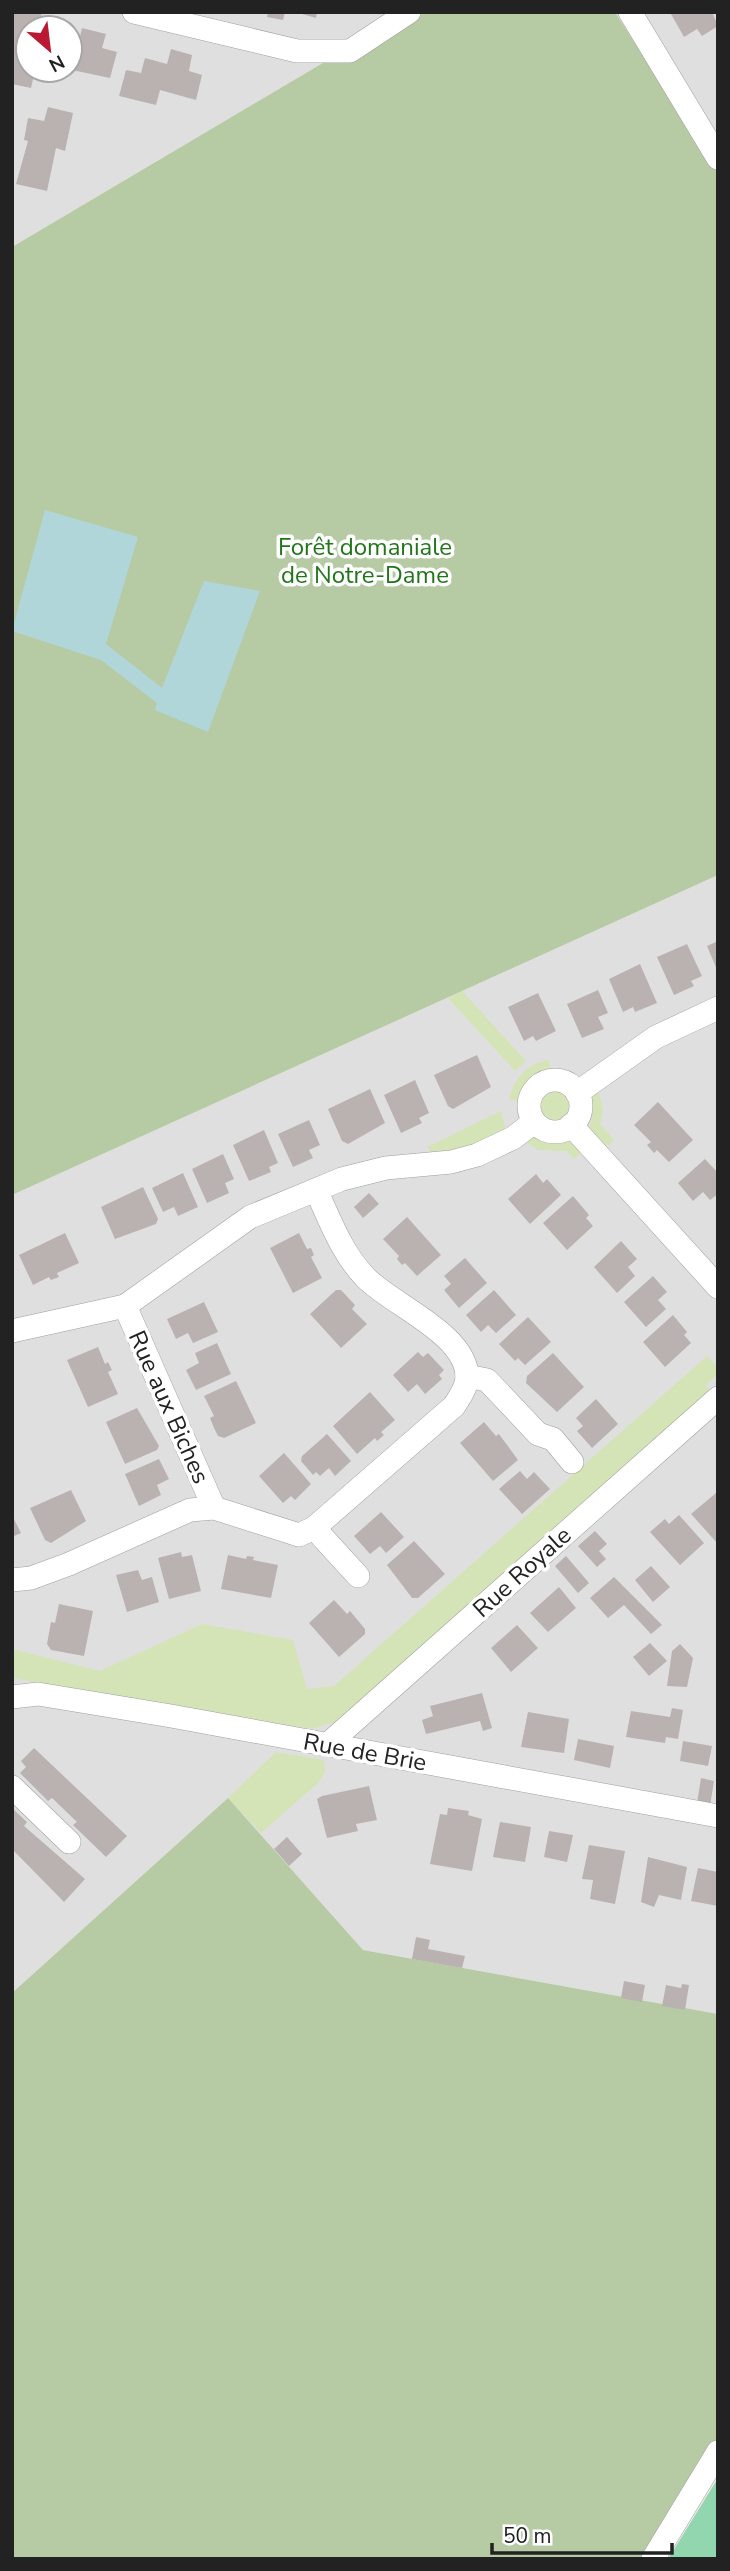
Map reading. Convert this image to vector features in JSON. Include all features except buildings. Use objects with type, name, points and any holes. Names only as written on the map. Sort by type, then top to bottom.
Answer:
[{"type":"street","points":[[134,12],[297,51],[350,51],[409,12]]},
{"type":"street","points":[[630,12],[718,158]]},
{"type":"street","points":[[577,1093],[656,1037],[718,1008]]},
{"type":"street","points":[[558,1080],[577,1093],[580,1110],[571,1125],[556,1132],[541,1128],[534,1122],[529,1108],[537,1087],[558,1080]]},
{"type":"street","points":[[12,1331],[125,1306],[250,1217],[342,1179],[386,1168],[451,1161],[477,1155],[513,1138],[534,1122]]},
{"type":"street","points":[[571,1125],[718,1287]]},
{"type":"street","points":[[12,1580],[31,1578],[69,1564],[190,1510],[214,1508],[299,1535],[314,1528],[454,1406],[463,1391],[467,1376],[459,1352],[437,1329],[366,1278],[343,1247],[316,1190]]},
{"type":"street","name":"Rue aux Biches","points":[[125,1306],[214,1508]]},
{"type":"street","points":[[467,1376],[487,1380],[538,1434],[553,1439],[572,1462]]},
{"type":"street","name":"Rue Royale","points":[[327,1745],[718,1398]]},
{"type":"street","points":[[314,1528],[358,1576]]},
{"type":"street","name":"Rue de Brie","points":[[12,1698],[38,1694],[718,1816]]},
{"type":"street","points":[[12,1787],[69,1842]]},
{"type":"street","points":[[653,2559],[718,2452]]},
{"type":"shaded area","points":[[12,12],[409,12],[12,247]]},
{"type":"shaded area","points":[[615,12],[718,12],[718,173]]},
{"type":"shaded area","points":[[718,875],[718,2014],[363,1950],[228,1798],[12,1993],[12,1195]]},
{"type":"green space","name":"Forêt domaniale de Notre-Dame","points":[[409,12],[615,12],[718,173],[718,875],[12,1195],[12,247]]},
{"type":"green space","points":[[462,991],[526,1061],[515,1071],[448,998]]},
{"type":"green space","points":[[549,1060],[550,1070],[530,1080],[519,1101],[509,1100],[522,1073]]},
{"type":"green space","points":[[598,1089],[603,1111],[600,1124],[614,1140],[609,1145],[604,1144],[589,1127],[593,1111],[590,1094]]},
{"type":"green space","points":[[555,1092],[565,1096],[569,1106],[565,1116],[555,1120],[545,1116],[541,1106],[545,1096]]},
{"type":"green space","points":[[501,1111],[506,1131],[477,1145],[434,1155],[427,1147]]},
{"type":"green space","points":[[533,1135],[552,1143],[571,1141],[582,1152],[574,1159],[566,1151],[539,1150],[524,1141]]},
{"type":"green space","points":[[707,1356],[718,1367],[718,1374],[706,1385],[711,1392],[338,1721],[312,1729],[12,1678],[12,1649],[100,1671],[202,1624],[293,1640],[307,1689],[334,1686]]},
{"type":"green space","points":[[276,1752],[324,1760],[325,1772],[318,1783],[261,1833],[228,1798]]},
{"type":"green space","points":[[228,1798],[363,1950],[718,2014],[718,2452],[653,2559],[12,2559],[12,1993]]},
{"type":"green space","points":[[718,2478],[718,2559],[668,2559]]},
{"type":"water","points":[[45,510],[138,537],[106,644],[162,688],[204,581],[260,591],[208,732],[155,710],[157,703],[101,660],[12,631]]}]
